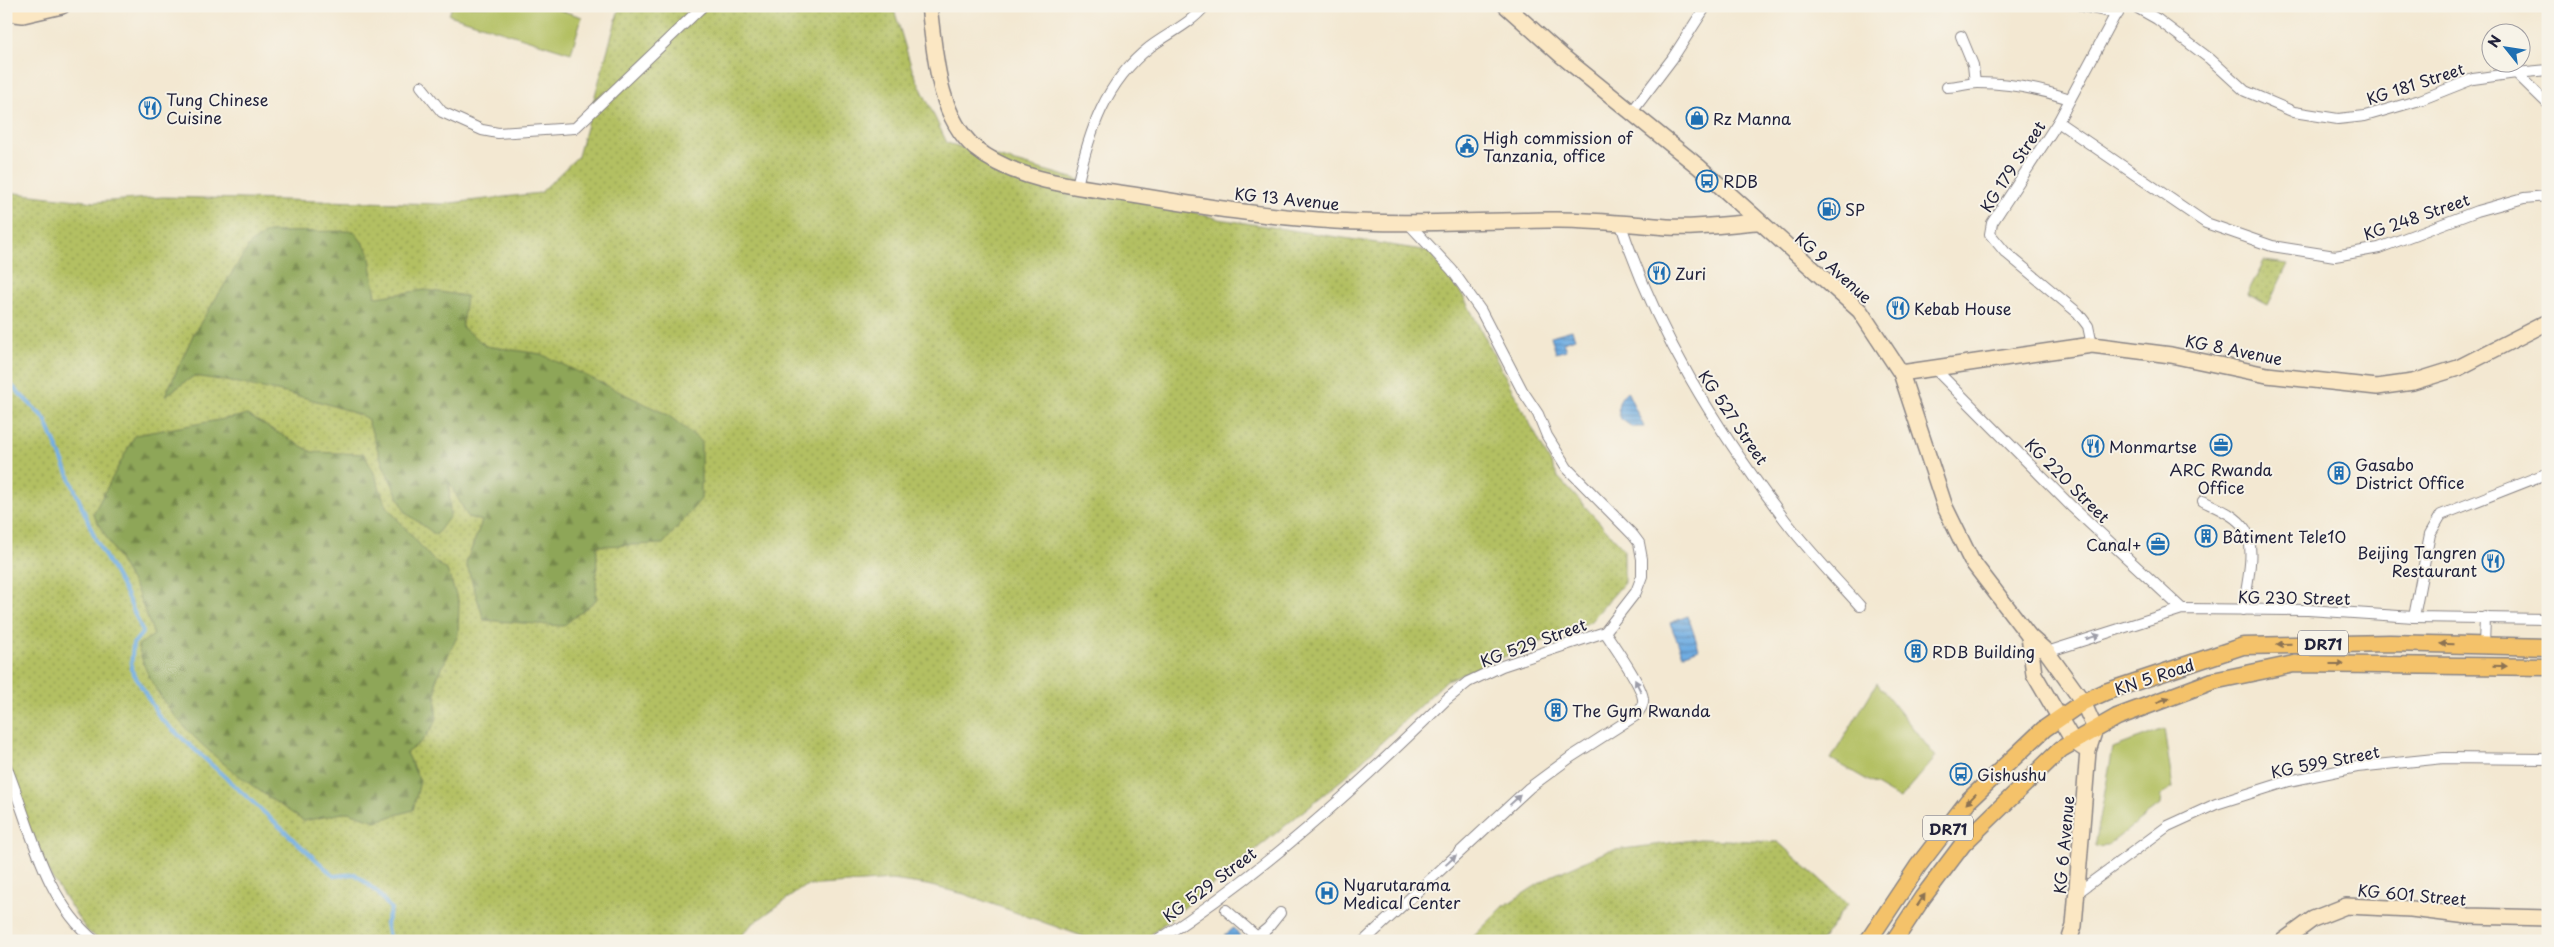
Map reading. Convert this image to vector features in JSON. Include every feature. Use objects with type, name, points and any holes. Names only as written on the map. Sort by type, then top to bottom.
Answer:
[{"type":"main road","name":"KN 5 Road","points":[[1868,941],[1918,866],[1968,801],[2044,729],[2083,702],[2106,692],[2243,646],[2390,642],[2548,646]]},
{"type":"main road","name":"KN 5 Road","points":[[1894,941],[1923,897],[1963,844],[2061,749],[2117,717],[2213,681],[2294,664],[2548,667]]},
{"type":"street","points":[[6,13],[23,15],[62,6]]},
{"type":"street","points":[[421,86],[442,112],[482,130],[498,133],[575,128],[703,6]]},
{"type":"street","name":"KG 13 Avenue","points":[[929,6],[944,96],[956,122],[973,146],[1003,166],[1076,186],[1250,213],[1336,221],[1408,223],[1550,220],[1620,222],[1669,227],[1757,222]]},
{"type":"street","points":[[1076,186],[1092,126],[1104,100],[1122,74],[1150,48],[1186,24],[1205,6]]},
{"type":"street","name":"KG 9 Avenue","points":[[1506,6],[1699,168],[1757,222],[1860,311],[1901,373],[1945,507],[1967,551],[1996,596],[2029,636],[2047,652],[2083,702],[2095,729]]},
{"type":"street","points":[[1631,112],[1672,59],[1706,6]]},
{"type":"street","points":[[2082,6],[2119,10]]},
{"type":"street","name":"KG 181 Street","points":[[2134,6],[2156,19],[2210,59],[2245,91],[2294,112],[2338,119],[2364,116],[2420,100],[2473,79],[2548,70]]},
{"type":"street","name":"KG 179 Street","points":[[2092,345],[2088,326],[2078,313],[2005,252],[1990,234],[1992,223],[2058,122],[2119,10]]},
{"type":"street","points":[[1961,36],[1973,65],[1975,82]]},
{"type":"street","points":[[2516,73],[2548,104]]},
{"type":"street","points":[[1947,87],[1975,82],[2010,84],[2041,90],[2070,99]]},
{"type":"street","name":"KG 248 Street","points":[[2058,122],[2206,223],[2272,246],[2335,256],[2379,248],[2477,211],[2524,198],[2548,196]]},
{"type":"street","name":"KG 527 Street","points":[[1620,222],[1668,341],[1697,392],[1786,521],[1860,606]]},
{"type":"street","name":"KG 529 Street","points":[[1157,941],[1194,916],[1319,819],[1371,773],[1447,699],[1468,682],[1502,666],[1605,632],[1636,592],[1642,576],[1640,543],[1567,468],[1547,436],[1538,414],[1522,390],[1481,311],[1452,270],[1408,223]]},
{"type":"street","name":"KG 8 Avenue","points":[[1901,373],[1936,370],[1998,358],[2092,345],[2172,355],[2225,368],[2267,375],[2377,387],[2412,382],[2458,368],[2548,322]]},
{"type":"street","name":"KG 220 Street","points":[[1936,370],[2071,506],[2182,609]]},
{"type":"street","points":[[2414,617],[2430,534],[2440,515],[2548,473]]},
{"type":"street","points":[[2203,501],[2232,516],[2246,529],[2251,551],[2243,610]]},
{"type":"street","name":"KG 230 Street","points":[[2047,652],[2182,609],[2308,610],[2414,617],[2548,619]]},
{"type":"street","points":[[2484,644],[2485,618]]},
{"type":"street","points":[[1364,941],[1528,788],[1597,739],[1635,716],[1642,708],[1644,698],[1639,687],[1605,632]]},
{"type":"street","points":[[2029,636],[2034,674],[2073,741],[2088,752]]},
{"type":"street","name":"KG 6 Avenue","points":[[2069,941],[2074,926],[2088,752],[2095,729]]},
{"type":"street","name":"KG 599 Street","points":[[2076,893],[2168,826],[2216,804],[2289,781],[2357,767],[2444,758],[2548,759]]},
{"type":"street","points":[[6,766],[26,817],[31,836],[55,891],[72,916],[95,941]]},
{"type":"street","name":"KG 601 Street","points":[[2283,941],[2313,919],[2346,906],[2412,909],[2476,916],[2548,918]]},
{"type":"street","points":[[1226,910],[1257,937],[1268,928],[1280,913]]},
{"type":"green space","points":[[452,6],[547,6],[582,17],[571,53],[449,15]]},
{"type":"green space","points":[[620,6],[893,6],[912,69],[947,143],[1219,219],[1429,251],[1462,294],[1558,477],[1624,549],[1624,583],[1590,622],[1447,680],[1344,778],[1143,941],[1096,941],[964,894],[927,885],[892,880],[805,886],[751,925],[737,941],[102,941],[87,931],[48,872],[6,774],[6,192],[95,202],[163,197],[442,204],[540,193],[578,156]]},
{"type":"green space","points":[[354,231],[369,252],[376,297],[425,290],[466,296],[462,327],[486,346],[541,354],[668,415],[701,441],[701,499],[663,544],[597,546],[596,600],[563,626],[484,620],[466,563],[482,521],[468,517],[449,482],[450,516],[436,535],[406,513],[383,465],[367,418],[347,410],[282,392],[194,376],[165,396],[194,333],[251,243],[268,232]]},
{"type":"green space","points":[[2264,261],[2288,264],[2268,305],[2247,294]]},
{"type":"green space","points":[[247,415],[312,452],[364,454],[374,473],[386,506],[433,560],[447,570],[459,603],[458,635],[436,680],[436,722],[422,741],[406,753],[420,781],[413,810],[376,821],[348,812],[304,821],[254,787],[204,746],[182,724],[162,699],[147,673],[138,645],[154,635],[137,591],[93,514],[135,435]]},
{"type":"green space","points":[[1877,683],[1936,757],[1900,799],[1831,759]]},
{"type":"green space","points":[[2164,729],[2173,788],[2161,795],[2160,805],[2108,845],[2095,846],[2113,748]]},
{"type":"green space","points":[[1700,839],[1778,842],[1848,904],[1821,941],[1469,941],[1504,906],[1551,876],[1608,851]]},
{"type":"water","points":[[1572,330],[1575,338],[1563,342],[1566,350],[1556,353],[1551,336]]},
{"type":"water","points":[[1627,391],[1644,427],[1632,427],[1621,419],[1619,404]]},
{"type":"water","points":[[1688,616],[1699,649],[1683,655],[1670,623]]},
{"type":"water","points":[[1234,928],[1244,941],[1229,941],[1225,935]]},
{"type":"waterway","points":[[6,380],[45,419],[96,540],[126,594],[143,632],[133,644],[131,669],[160,718],[334,876],[355,874],[377,892],[391,909],[386,924],[390,941]]},
{"type":"place","name":"Tung Chinese Cuisine","points":[[150,108]]},
{"type":"place","name":"Rz Manna","points":[[1697,118]]},
{"type":"place","name":"High commission of Tanzania, office","points":[[1467,146]]},
{"type":"place","name":"RDB","points":[[1707,181]]},
{"type":"place","name":"SP","points":[[1829,209]]},
{"type":"place","name":"Zuri","points":[[1659,273]]},
{"type":"place","name":"Kebab House","points":[[1898,308]]},
{"type":"place","name":"ARC Rwanda Office","points":[[2221,445]]},
{"type":"place","name":"Monmartse","points":[[2093,446]]},
{"type":"place","name":"Gasabo District Office","points":[[2339,473]]},
{"type":"place","name":"Bâtiment Tele10","points":[[2206,536]]},
{"type":"place","name":"Canal+","points":[[2158,544]]},
{"type":"place","name":"Beijing Tangren Restaurant","points":[[2493,561]]},
{"type":"place","name":"RDB Building","points":[[1916,651]]},
{"type":"place","name":"The Gym Rwanda","points":[[1556,710]]},
{"type":"place","name":"Gishushu","points":[[1961,774]]},
{"type":"place","name":"Nyarutarama Medical Center","points":[[1327,893]]}]
